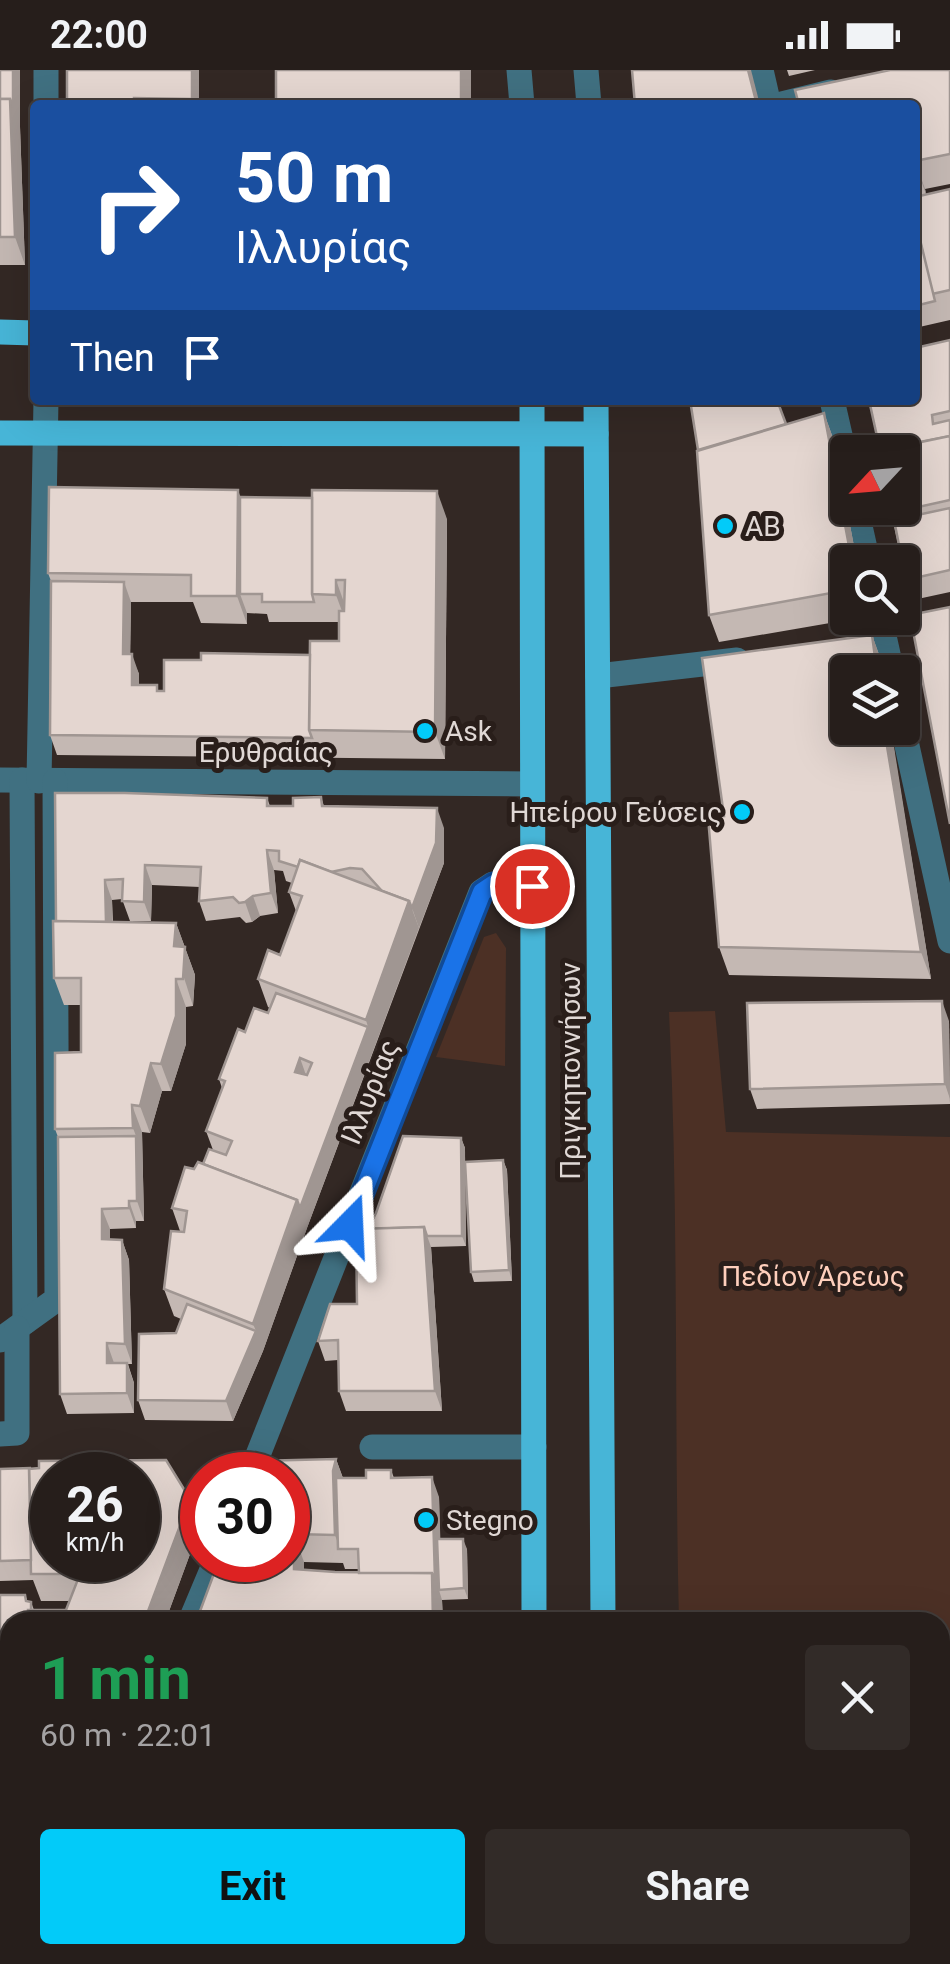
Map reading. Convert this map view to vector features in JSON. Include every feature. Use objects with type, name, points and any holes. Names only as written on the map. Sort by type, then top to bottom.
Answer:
[{"type":"main road","points":[[0,332],[30,333]]},
{"type":"main road","name":"Πριγκηποννήσων","points":[[532,405],[534,1612]]},
{"type":"main road","name":"Πριγκηποννήσων","points":[[596,405],[603,1612]]},
{"type":"main road","points":[[0,434],[596,434]]},
{"type":"street","points":[[46,70],[46,100]]},
{"type":"street","points":[[519,70],[522,100]]},
{"type":"street","points":[[586,70],[589,100]]},
{"type":"street","points":[[761,70],[768,100]]},
{"type":"street","points":[[800,100],[852,88]]},
{"type":"street","points":[[9,1434],[23,906],[46,405]]},
{"type":"street","points":[[833,405],[840,435]]},
{"type":"street","points":[[598,676],[758,657]]},
{"type":"street","points":[[907,745],[950,942]]},
{"type":"street","points":[[14,1330],[57,1299],[29,780]]},
{"type":"street","name":"Ερυθραίας","points":[[29,780],[532,784]]},
{"type":"street","name":"Ιλλυρίας","points":[[259,1452],[482,892],[494,884],[532,886]]},
{"type":"street","points":[[0,923],[23,906]]},
{"type":"street","points":[[372,1447],[534,1448]]},
{"type":"street","points":[[194,1612],[207,1582]]},
{"type":"green space","points":[[496,933],[506,948],[505,1066],[436,1057],[484,937]]},
{"type":"green space","name":"Πεδίον Άρεως","points":[[715,1011],[726,1132],[950,1137],[950,1612],[679,1612],[669,1012]]},
{"type":"building","points":[[0,70],[13,70],[13,107],[10,99],[0,99]]},
{"type":"building","points":[[67,70],[192,70],[192,99],[67,100]]},
{"type":"building","points":[[276,70],[461,70],[461,100],[276,100]]},
{"type":"building","points":[[632,70],[748,70],[756,100],[635,100]]},
{"type":"building","points":[[890,70],[950,70],[950,154],[920,160],[920,100],[798,100],[795,90]]},
{"type":"building","points":[[0,99],[10,99],[15,237],[0,237]]},
{"type":"building","points":[[950,189],[950,290],[932,294],[920,241],[920,196]]},
{"type":"building","points":[[920,240],[935,301],[920,305]]},
{"type":"building","points":[[950,340],[950,411],[932,415],[933,424],[950,420],[950,436],[920,442],[920,435],[877,435],[870,405],[920,405],[920,347]]},
{"type":"building","points":[[691,405],[779,405],[786,424],[698,450]]},
{"type":"building","points":[[824,413],[830,445],[830,525],[845,525],[849,545],[830,545],[830,593],[709,615],[697,451]]},
{"type":"building","points":[[950,436],[950,500],[920,507],[920,442]]},
{"type":"building","points":[[49,487],[238,490],[237,596],[191,596],[191,575],[48,573]]},
{"type":"building","points":[[312,490],[437,491],[435,732],[309,730],[310,641],[339,641],[345,580],[336,580],[336,595],[312,594]]},
{"type":"building","points":[[240,497],[312,498],[314,602],[262,602],[262,594],[240,594]]},
{"type":"building","points":[[950,508],[950,570],[920,577],[920,545],[899,545],[895,525],[920,525],[920,514]]},
{"type":"building","points":[[51,581],[124,582],[123,654],[132,654],[132,685],[157,685],[157,691],[164,691],[164,660],[201,660],[201,653],[310,655],[312,738],[50,735]]},
{"type":"building","points":[[950,607],[950,824],[914,635],[920,635],[920,613]]},
{"type":"building","points":[[872,635],[875,655],[830,655],[830,745],[887,745],[921,952],[719,947],[708,817],[724,816],[702,658]]},
{"type":"building","points":[[55,793],[267,798],[267,806],[293,806],[293,798],[321,797],[322,806],[437,808],[436,843],[412,908],[409,901],[382,891],[362,869],[331,872],[300,860],[298,867],[279,861],[279,851],[267,850],[271,893],[253,896],[245,902],[239,903],[233,897],[199,901],[201,867],[145,865],[144,902],[122,901],[123,879],[105,880],[106,922],[56,922]]},
{"type":"building","points":[[300,860],[409,901],[366,1020],[258,979],[268,950],[280,955],[302,896],[289,892]]},
{"type":"building","points":[[53,921],[176,923],[174,946],[185,947],[183,979],[176,979],[176,1016],[161,1064],[151,1063],[140,1106],[132,1105],[133,1128],[55,1129],[55,1053],[81,1052],[81,978],[54,978]]},
{"type":"building","points":[[276,993],[368,1027],[300,1208],[297,1200],[203,1164],[209,1149],[226,1155],[232,1141],[206,1131],[225,1081],[219,1079],[238,1029],[245,1032],[254,1008],[268,1013]],"holes":[[[300,1058],[312,1063],[307,1075],[295,1072]]]},
{"type":"building","points":[[942,1001],[945,1084],[750,1089],[747,1003]]},
{"type":"building","points":[[136,1136],[137,1201],[129,1201],[129,1208],[102,1209],[102,1239],[122,1240],[125,1344],[107,1343],[107,1363],[127,1363],[127,1393],[60,1394],[58,1137]]},
{"type":"building","points":[[403,1136],[461,1138],[462,1236],[427,1236],[424,1227],[368,1229]]},
{"type":"building","points":[[503,1160],[509,1270],[471,1272],[465,1162]]},
{"type":"building","points":[[198,1162],[297,1200],[253,1324],[164,1289],[171,1231],[184,1232],[187,1211],[172,1208],[185,1167],[194,1169]]},
{"type":"building","points":[[424,1227],[435,1391],[339,1391],[338,1340],[318,1341],[330,1304],[357,1304],[356,1229]]},
{"type":"building","points":[[187,1304],[256,1331],[226,1401],[138,1400],[139,1334],[176,1333]]},
{"type":"building","points":[[336,1459],[335,1535],[310,1534],[310,1460]]},
{"type":"building","points":[[160,1460],[166,1460],[180,1483],[180,1526],[160,1579]]},
{"type":"building","points":[[30,1468],[30,1560],[0,1561],[0,1469]]},
{"type":"building","points":[[366,1470],[391,1470],[391,1478],[432,1477],[435,1580],[432,1573],[359,1573],[358,1549],[338,1549],[336,1478],[366,1478]]},
{"type":"building","points":[[437,1539],[463,1539],[464,1588],[439,1590]]},
{"type":"building","points":[[310,1570],[432,1573],[433,1612],[200,1612],[211,1582],[310,1582]]},
{"type":"building","points":[[77,1582],[159,1582],[148,1612],[28,1612],[66,1610]]},
{"type":"building","points":[[0,1595],[25,1595],[26,1601],[31,1602],[28,1612],[0,1612]]},
{"type":"place","name":"ΑΒ","points":[[725,526]]},
{"type":"place","name":"Ask","points":[[425,731]]},
{"type":"place","name":"Ηπείρου Γεύσεις","points":[[742,812]]},
{"type":"place","name":"Stegno","points":[[426,1520]]},
{"type":"route","points":[[350,1225],[482,892],[494,884],[532,886]]}]
